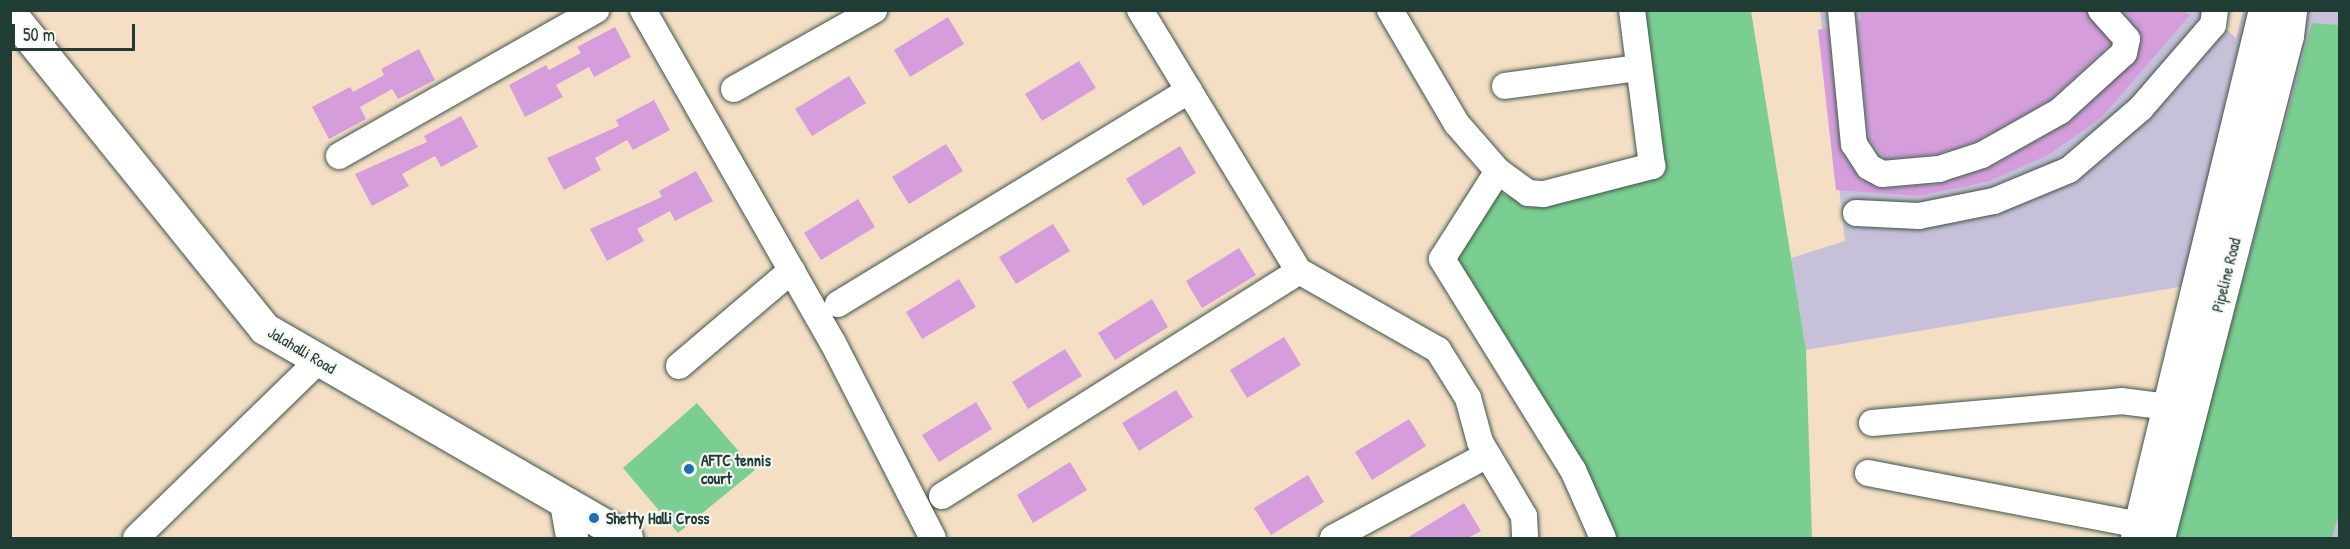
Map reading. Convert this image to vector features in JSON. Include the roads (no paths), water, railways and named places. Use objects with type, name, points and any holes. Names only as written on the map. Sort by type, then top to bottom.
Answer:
[{"type":"main road","name":"Pipeline Road","points":[[2145,534],[2168,407],[2265,10]]},
{"type":"main road","name":"Pipeline Road","points":[[2145,534],[2288,36],[2291,10]]},
{"type":"main road","name":"Jalahalli Road","points":[[10,13],[265,329],[566,503],[595,530],[627,538]]},
{"type":"main road","points":[[566,503],[572,538]]},
{"type":"street","points":[[339,156],[596,10]]},
{"type":"street","points":[[643,10],[833,343],[933,538]]},
{"type":"street","points":[[734,89],[874,10]]},
{"type":"street","points":[[1140,10],[1299,271],[1438,350],[1468,398],[1487,455],[1524,516],[1525,538]]},
{"type":"street","points":[[1390,10],[1458,124],[1498,171],[1528,193],[1544,195],[1652,166],[1632,10]]},
{"type":"street","points":[[1841,10],[1854,144],[1860,157],[1882,174],[1939,169],[1982,155],[2060,111],[2124,54],[2127,39],[2101,10]]},
{"type":"street","points":[[1856,213],[1930,214],[1994,201],[2069,170],[2142,108],[2213,25],[2215,10]]},
{"type":"street","points":[[1505,86],[1639,68]]},
{"type":"street","points":[[838,304],[1189,92]]},
{"type":"street","points":[[1498,171],[1442,259],[1573,470],[1603,538]]},
{"type":"street","points":[[680,366],[792,270]]},
{"type":"street","points":[[942,496],[1299,271]]},
{"type":"street","points":[[136,538],[319,360]]},
{"type":"street","points":[[1872,423],[2121,401],[2168,407]]},
{"type":"street","points":[[1333,538],[1487,455]]},
{"type":"street","points":[[1868,473],[2145,534]]},
{"type":"place","name":"AFTC tennis court","points":[[689,469]]},
{"type":"place","name":"Shetty Halli Cross","points":[[594,518]]}]
